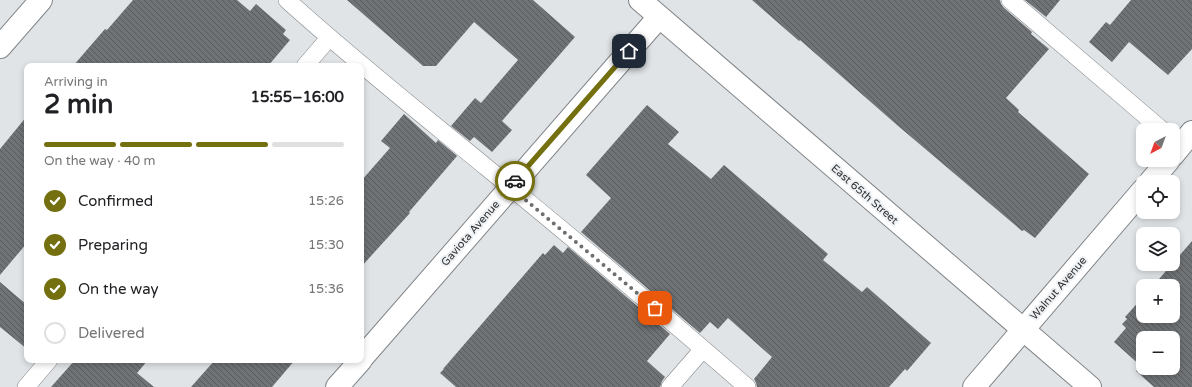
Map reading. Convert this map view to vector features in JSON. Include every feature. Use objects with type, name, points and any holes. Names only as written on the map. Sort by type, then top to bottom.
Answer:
[{"type":"street","points":[[0,47],[41,0]]},
{"type":"street","name":"East 65th Street","points":[[640,0],[1090,387]]},
{"type":"street","name":"Gaviota Avenue","points":[[364,357],[659,17]]},
{"type":"street","points":[[1155,175],[1162,167]]},
{"type":"street","name":"Walnut Avenue","points":[[974,387],[1136,198]]},
{"type":"street","name":"Gaviota Avenue","points":[[337,387],[358,363]]},
{"type":"lane","points":[[287,0],[359,63]]},
{"type":"lane","points":[[1010,0],[1154,123]]},
{"type":"lane","points":[[308,63],[329,38]]},
{"type":"lane","points":[[364,67],[510,187],[747,387]]},
{"type":"lane","points":[[670,387],[703,349]]},
{"type":"lane","points":[[26,387],[46,363]]},
{"type":"building","points":[[133,0],[237,0],[250,11],[256,4],[286,30],[283,34],[290,40],[271,63],[76,63],[105,29],[107,30]]},
{"type":"building","points":[[347,0],[533,0],[575,37],[502,121],[512,130],[492,152],[474,137],[470,141],[451,126],[475,98],[481,103],[518,60],[474,22],[436,66],[423,66]]},
{"type":"building","points":[[752,0],[1000,0],[1004,8],[1049,49],[1006,98],[1019,110],[1018,112],[1089,174],[1035,238],[1024,230],[1022,231]]},
{"type":"building","points":[[1025,0],[1060,0],[1046,17]]},
{"type":"building","points":[[1131,0],[1192,0],[1192,49],[1168,75],[1129,42],[1112,62],[1089,42],[1106,22],[1110,25]]},
{"type":"building","points":[[647,105],[679,132],[668,144],[711,179],[724,165],[828,254],[823,260],[862,292],[867,287],[931,343],[907,371],[905,369],[889,387],[757,387],[754,379],[772,357],[728,318],[718,329],[710,322],[700,333],[581,232],[611,198],[586,175]]},
{"type":"building","points":[[404,114],[436,143],[438,140],[457,156],[409,212],[410,213],[364,264],[364,178],[390,148],[381,141]]},
{"type":"building","points":[[24,120],[24,247],[0,275],[0,149]]},
{"type":"building","points":[[1192,241],[1192,387],[1154,387],[1140,375],[1180,375],[1180,331],[1136,331],[1136,362],[1114,342],[1126,328],[1122,324],[1127,319],[1125,317],[1136,305],[1136,323],[1180,323],[1180,279],[1159,279],[1166,271],[1180,271],[1180,255]]},
{"type":"building","points":[[554,245],[563,253],[568,247],[670,334],[647,361],[665,377],[660,387],[456,387],[440,373],[543,253],[545,255]]},
{"type":"building","points":[[0,282],[24,302],[24,347],[0,327]]},
{"type":"building","points":[[72,363],[145,363],[137,373],[154,387],[51,387]]},
{"type":"building","points":[[212,363],[292,363],[272,387],[191,387]]},
{"type":"way so far","points":[[515,181],[510,187],[655,308]]},
{"type":"route","points":[[515,181],[629,51]]}]
